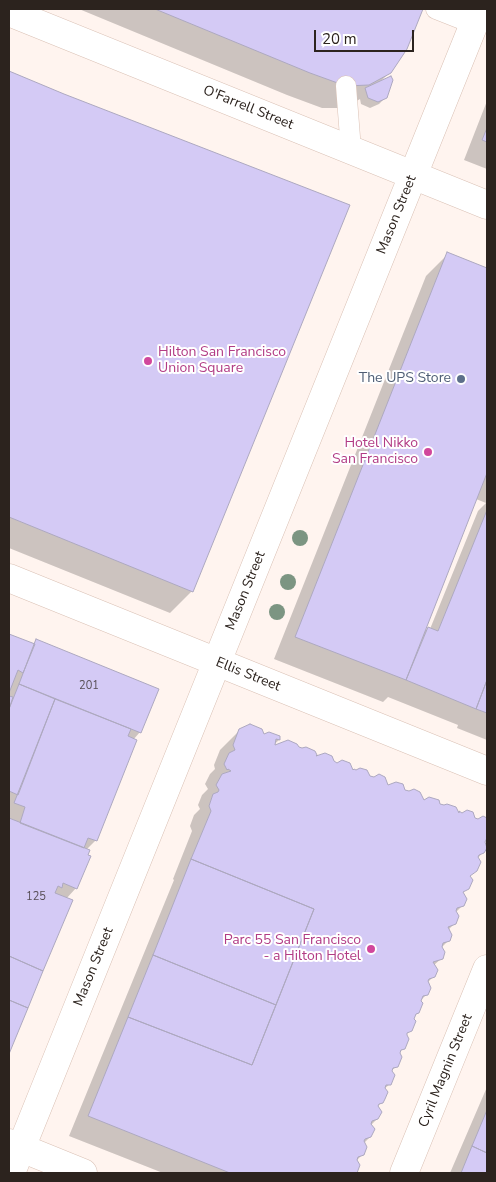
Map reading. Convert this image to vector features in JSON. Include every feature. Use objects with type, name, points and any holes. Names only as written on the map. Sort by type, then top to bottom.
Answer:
[{"type":"street","name":"O'Farrell Street","points":[[9,12],[487,205]]},
{"type":"street","name":"Mason Street","points":[[11,1173],[15,1146],[217,662],[477,16]]},
{"type":"street","name":"Ellis Street","points":[[9,578],[487,771]]},
{"type":"street","name":"Cyril Magnin Street","points":[[404,1173],[487,969]]},
{"type":"street","points":[[15,1146],[83,1173]]},
{"type":"lane","points":[[436,9],[477,16]]},
{"type":"lane","points":[[346,86],[352,150]]},
{"type":"building","points":[[155,9],[423,9],[407,49],[391,73],[369,85],[346,86]]},
{"type":"building","name":"Hilton San Francisco Union Square","points":[[9,71],[350,205],[193,592],[9,517]]},
{"type":"building","points":[[391,76],[393,80],[387,98],[378,102],[368,98],[365,88]]},
{"type":"building","points":[[487,128],[487,142],[482,140]]},
{"type":"building","name":"Hotel Nikko San Francisco","points":[[447,252],[487,268],[487,473],[406,680],[295,637]]},
{"type":"building","points":[[487,510],[487,680],[476,709],[406,680],[428,627],[438,631]]},
{"type":"building","points":[[9,634],[35,644],[23,673],[18,670],[9,693]]},
{"type":"building","points":[[36,639],[159,689],[141,733],[19,684]]},
{"type":"building","points":[[487,680],[487,713],[476,709]]},
{"type":"building","points":[[19,684],[55,699],[18,795],[9,791],[9,709]]},
{"type":"building","points":[[9,696],[13,697],[9,709]]},
{"type":"building","points":[[55,699],[131,729],[128,736],[137,740],[97,841],[88,838],[84,848],[20,823],[25,807],[14,803]]},
{"type":"building","name":"Parc 55 San Francisco - a Hilton Hotel","points":[[250,724],[262,729],[264,734],[269,732],[280,736],[280,740],[276,739],[275,745],[288,740],[299,747],[306,747],[315,751],[316,756],[325,753],[332,756],[337,763],[342,760],[350,763],[353,770],[360,768],[367,770],[370,776],[374,777],[379,774],[385,777],[388,785],[396,782],[403,784],[405,790],[414,789],[420,792],[424,800],[429,797],[439,800],[440,804],[456,807],[459,813],[459,811],[462,813],[467,810],[473,812],[475,818],[478,819],[483,816],[487,818],[487,838],[485,842],[487,848],[478,857],[481,862],[477,871],[470,876],[473,880],[469,889],[463,892],[467,899],[464,906],[457,908],[456,911],[459,916],[456,924],[448,927],[452,935],[450,941],[443,943],[442,947],[445,952],[443,959],[433,962],[438,970],[435,977],[428,981],[431,988],[428,995],[423,996],[421,1001],[423,1003],[414,1019],[416,1021],[412,1031],[407,1033],[409,1039],[405,1049],[401,1050],[402,1057],[398,1067],[393,1068],[392,1071],[395,1075],[391,1085],[386,1085],[385,1088],[388,1092],[383,1103],[378,1106],[382,1112],[378,1119],[372,1121],[371,1124],[375,1129],[371,1137],[364,1141],[367,1147],[364,1155],[358,1157],[357,1160],[360,1165],[357,1173],[230,1173],[88,1116],[128,1017],[252,1065],[314,909],[191,859],[211,811],[209,806],[213,794],[219,790],[216,785],[222,774],[231,771],[227,770],[224,764],[229,753],[235,750],[233,745],[239,729]]},
{"type":"building","points":[[9,818],[90,850],[88,855],[91,856],[77,889],[63,883],[62,888],[58,886],[55,893],[73,900],[43,971],[9,956]]},
{"type":"building","points":[[191,859],[314,909],[276,1005],[153,955]]},
{"type":"building","points":[[153,955],[276,1005],[252,1065],[128,1017]]},
{"type":"building","points":[[9,956],[43,971],[28,1008],[9,1000]]},
{"type":"building","points":[[9,1000],[28,1008],[9,1054]]},
{"type":"building","points":[[487,1110],[487,1153],[472,1146]]},
{"type":"building","points":[[472,1146],[487,1153],[487,1173],[461,1173]]},
{"type":"place","name":"Hilton San Francisco Union Square","points":[[148,361]]},
{"type":"place","name":"The UPS Store","points":[[461,379]]},
{"type":"place","name":"Hotel Nikko San Francisco","points":[[428,452]]},
{"type":"place","name":"Parc 55 San Francisco - a Hilton Hotel","points":[[371,949]]}]
